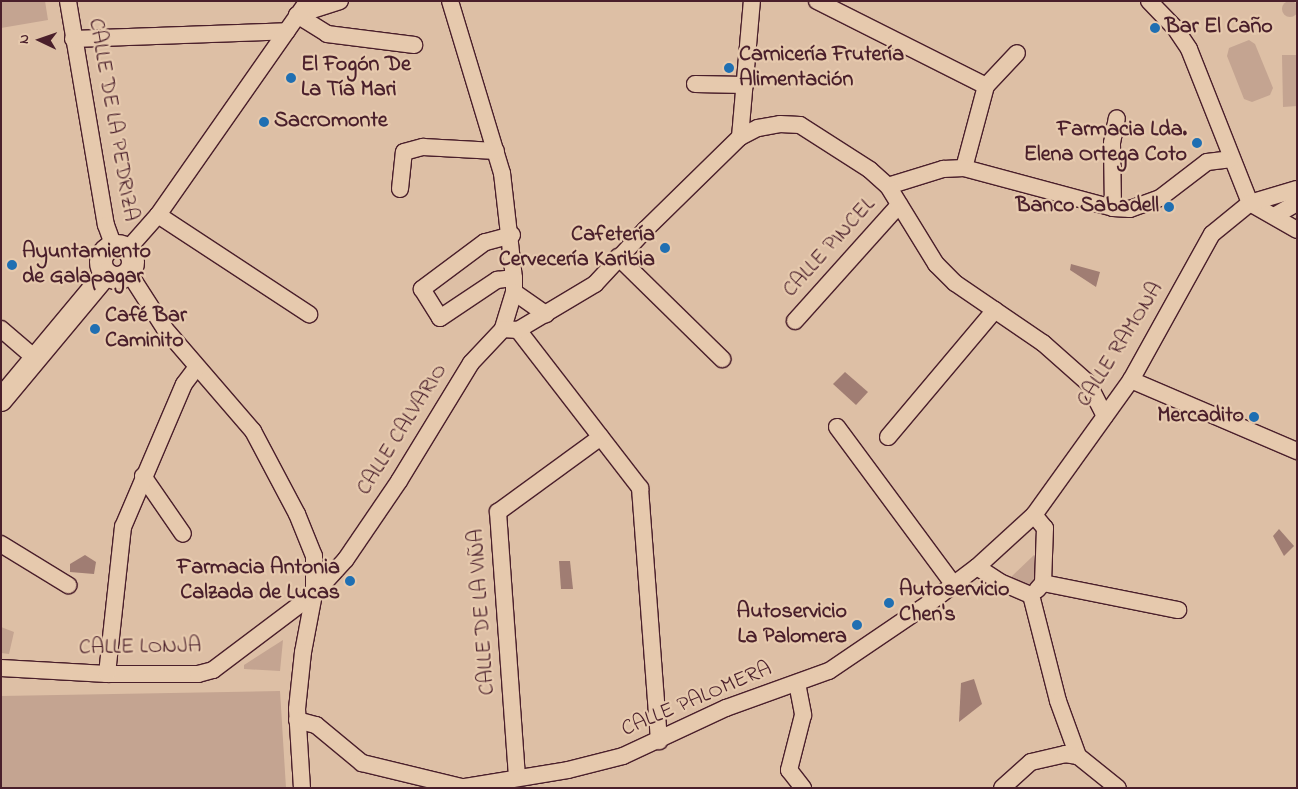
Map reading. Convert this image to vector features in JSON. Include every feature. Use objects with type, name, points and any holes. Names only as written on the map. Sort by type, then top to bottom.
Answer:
[{"type":"street","name":"CALLE DE LA PEDRIZA","points":[[68,1],[106,225],[120,249]]},
{"type":"street","points":[[302,6],[340,1]]},
{"type":"street","points":[[450,1],[496,151],[512,235],[514,285],[511,329],[601,437],[640,488],[659,741]]},
{"type":"street","points":[[740,138],[752,1]]},
{"type":"street","points":[[817,1],[986,86]]},
{"type":"street","points":[[1150,2],[1175,28],[1189,49],[1230,159],[1250,203],[1276,216],[1297,230]]},
{"type":"street","points":[[106,274],[102,261],[104,254],[120,249],[158,215],[287,31],[302,6]]},
{"type":"street","points":[[302,6],[327,34],[414,45]]},
{"type":"street","points":[[73,39],[287,31]]},
{"type":"street","points":[[964,168],[986,86],[1017,53]]},
{"type":"street","points":[[695,84],[745,85]]},
{"type":"street","points":[[1113,208],[1112,143],[1117,118]]},
{"type":"street","name":"CALLE CALVARIO","points":[[314,594],[346,558],[386,501],[471,362],[511,329],[546,314],[595,284],[618,257],[740,138],[758,128],[780,124],[800,125],[870,170],[888,186],[936,264],[955,283],[1043,343],[1088,383],[1105,416]]},
{"type":"street","points":[[400,189],[404,152],[423,147],[496,151]]},
{"type":"street","points":[[888,186],[943,169],[964,168],[1113,208],[1130,209],[1160,198],[1207,162],[1230,159]]},
{"type":"street","points":[[1250,203],[1297,189]]},
{"type":"street","name":"CALLE RAMONA","points":[[953,584],[977,566],[1034,515],[1131,380],[1212,234],[1250,203]]},
{"type":"street","points":[[1276,216],[1297,203]]},
{"type":"street","name":"CALLE PINCEL","points":[[795,321],[899,204]]},
{"type":"street","points":[[158,215],[309,314]]},
{"type":"street","points":[[512,235],[485,242],[422,289],[440,318],[498,280],[514,285],[546,314]]},
{"type":"street","points":[[106,274],[118,278],[129,273],[133,261],[120,249]]},
{"type":"street","points":[[618,257],[722,359]]},
{"type":"street","points":[[129,273],[165,330],[253,432],[294,508],[314,556],[314,594],[302,652],[297,720],[302,788]]},
{"type":"street","points":[[1,400],[106,274]]},
{"type":"street","points":[[888,437],[995,310]]},
{"type":"street","points":[[1,330],[36,359]]},
{"type":"street","points":[[108,674],[123,527],[142,476],[184,384],[197,366]]},
{"type":"street","points":[[1131,380],[1297,451]]},
{"type":"street","points":[[837,427],[953,584]]},
{"type":"street","name":"CALLE DE LA VIÑA","points":[[517,777],[498,512],[601,437]]},
{"type":"street","points":[[142,476],[183,534]]},
{"type":"street","points":[[1034,515],[1045,528],[1037,589],[1058,701],[1078,756]]},
{"type":"street","points":[[1,544],[68,585]]},
{"type":"street","points":[[977,566],[1000,582],[1178,610]]},
{"type":"street","name":"CALLE PALOMERA","points":[[297,720],[316,725],[362,763],[460,787],[568,770],[614,758],[659,741],[726,708],[797,683],[849,659],[953,584]]},
{"type":"street","name":"CALLE LONJA","points":[[1,668],[108,674],[198,674],[213,670],[314,594]]},
{"type":"street","points":[[797,683],[803,715],[789,770],[803,788]]},
{"type":"street","points":[[1002,788],[1031,762],[1065,754],[1078,756],[1118,788]]},
{"type":"shaded area","points":[[1,1],[45,1],[48,20],[1,28]]},
{"type":"shaded area","points":[[1287,1],[1293,1],[1298,6],[1296,15],[1287,17],[1282,12],[1282,6]]},
{"type":"shaded area","points":[[1249,40],[1255,44],[1273,88],[1270,95],[1252,102],[1244,99],[1227,56],[1229,48]]},
{"type":"shaded area","points":[[1282,55],[1297,55],[1297,106],[1283,107]]},
{"type":"shaded area","points":[[1071,264],[1100,272],[1096,287],[1070,270]]},
{"type":"shaded area","points":[[845,372],[868,392],[856,405],[833,384]]},
{"type":"shaded area","points":[[1279,529],[1294,546],[1284,556],[1273,536]]},
{"type":"shaded area","points":[[85,555],[96,562],[94,574],[70,572],[70,564]]},
{"type":"shaded area","points":[[1034,555],[1037,557],[1035,580],[1029,585],[1018,584],[1010,578]]},
{"type":"shaded area","points":[[559,561],[570,561],[573,589],[561,589]]},
{"type":"shaded area","points":[[1,627],[14,632],[9,654],[1,653]]},
{"type":"shaded area","points":[[283,640],[280,671],[244,669],[244,665]]},
{"type":"shaded area","points":[[974,679],[982,704],[959,722],[961,683]]},
{"type":"shaded area","points":[[280,691],[286,788],[1,788],[1,696]]},
{"type":"place","name":"Bar El Caño","points":[[1155,28]]},
{"type":"place","name":"Carnicería Frutería Alimentación","points":[[729,68]]},
{"type":"place","name":"El Fogón De La Tía Mari","points":[[291,78]]},
{"type":"place","name":"SacrOmonte","points":[[264,122]]},
{"type":"place","name":"Farmacia Lda. Elena Ortega Coto","points":[[1197,143]]},
{"type":"place","name":"Banco Sabadell","points":[[1169,207]]},
{"type":"place","name":"Cafetería Cervecería Karibia","points":[[665,248]]},
{"type":"place","name":"Ayuntamiento de Galapagar","points":[[12,265]]},
{"type":"place","name":"Café Bar Caminito","points":[[95,329]]},
{"type":"place","name":"Mercadito","points":[[1254,417]]},
{"type":"place","name":"Farmacia Antonia Calzada de Lucas","points":[[350,581]]},
{"type":"place","name":"Autoservicio Chen's","points":[[889,603]]},
{"type":"place","name":"Autoservicio La Palomera","points":[[857,625]]}]
